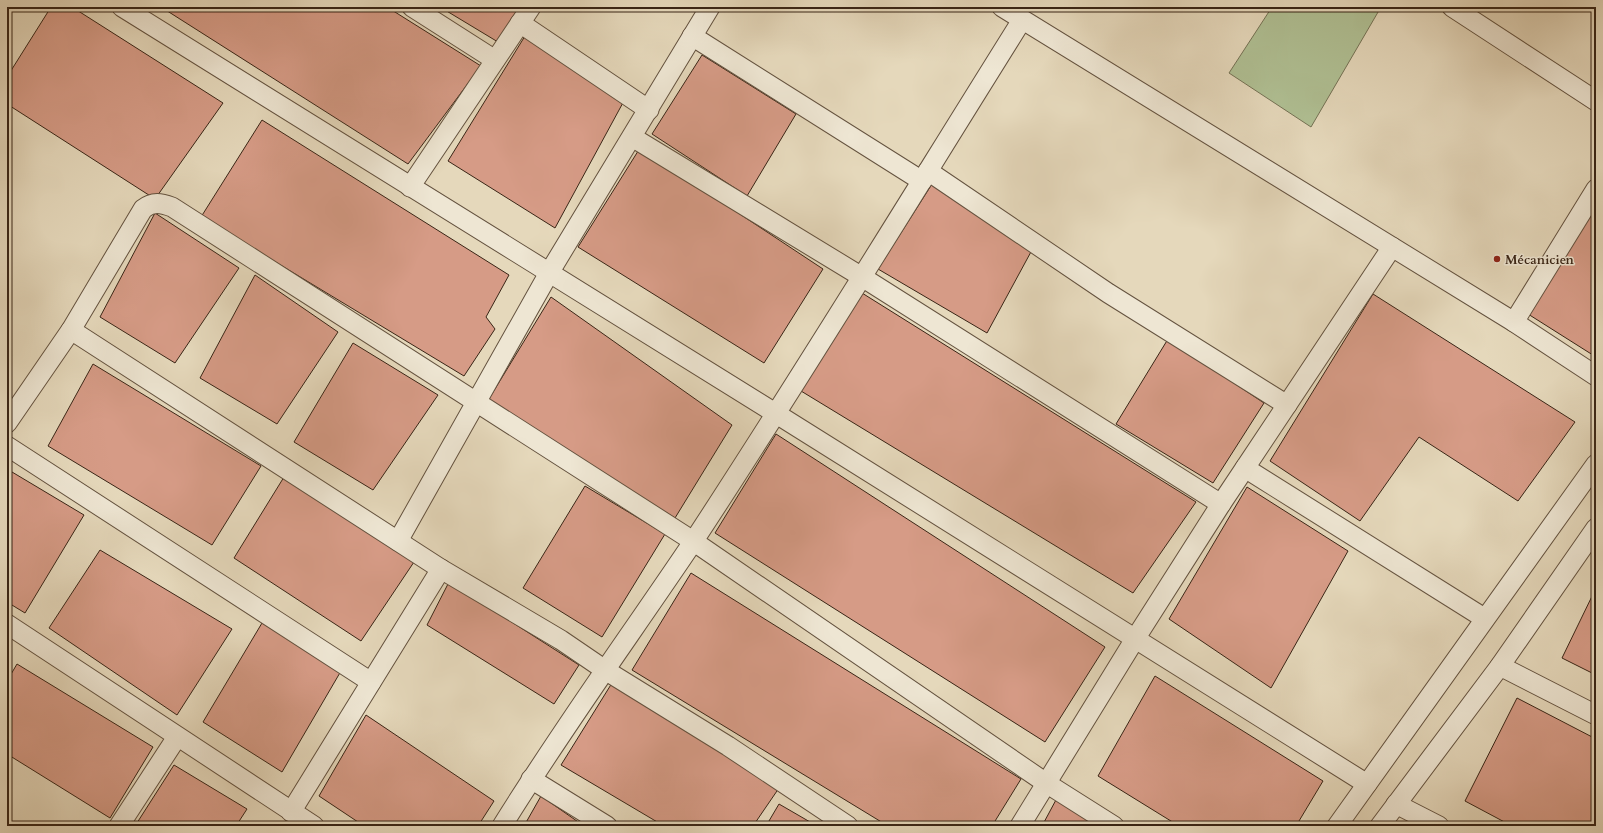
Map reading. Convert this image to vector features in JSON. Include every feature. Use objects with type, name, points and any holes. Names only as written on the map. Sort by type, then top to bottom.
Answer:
[{"type":"street","points":[[122,7],[549,274],[775,413],[1367,784]]},
{"type":"street","points":[[412,7],[495,60]]},
{"type":"street","points":[[410,187],[531,7]]},
{"type":"street","points":[[398,541],[549,274],[710,7]]},
{"type":"street","points":[[1002,7],[1514,322],[1596,376]]},
{"type":"street","points":[[1452,7],[1596,101]]},
{"type":"street","points":[[502,826],[531,778],[693,540],[775,413],[862,277],[1022,20]]},
{"type":"street","points":[[520,23],[649,110]]},
{"type":"street","points":[[692,36],[925,176],[1287,405]]},
{"type":"street","points":[[632,137],[862,277],[1221,504]]},
{"type":"street","points":[[1514,322],[1596,189]]},
{"type":"street","points":[[7,423],[71,330],[143,209],[154,203],[172,207],[693,540],[1046,783],[1114,826]]},
{"type":"street","points":[[1020,826],[1135,639],[1221,504],[1392,247]]},
{"type":"street","points":[[71,330],[441,569],[561,640],[605,670],[728,746],[848,826]]},
{"type":"street","points":[[7,446],[371,682]]},
{"type":"street","points":[[1337,826],[1484,618],[1596,464]]},
{"type":"street","points":[[1245,468],[1484,618]]},
{"type":"street","points":[[1380,826],[1500,666],[1596,528]]},
{"type":"street","points":[[291,812],[441,569]]},
{"type":"street","points":[[7,624],[314,826]]},
{"type":"street","points":[[1500,666],[1596,715]]},
{"type":"street","points":[[119,826],[177,736]]},
{"type":"street","points":[[531,778],[607,826]]},
{"type":"street","points":[[1396,804],[1439,826]]},
{"type":"green space","points":[[1272,7],[1381,7],[1311,127],[1229,73]]},
{"type":"building","points":[[51,7],[72,7],[223,103],[155,199],[7,104],[7,77]]},
{"type":"building","points":[[161,7],[387,7],[481,66],[408,164]]},
{"type":"building","points":[[440,7],[520,7],[498,42]]},
{"type":"building","points":[[525,36],[625,99],[555,228],[448,161]]},
{"type":"building","points":[[702,55],[796,114],[747,196],[652,134]]},
{"type":"building","points":[[262,120],[509,275],[486,317],[495,329],[464,376],[201,217]]},
{"type":"building","points":[[640,148],[823,269],[764,363],[578,247]]},
{"type":"building","points":[[932,184],[1032,250],[987,333],[878,269]]},
{"type":"building","points":[[1596,206],[1596,357],[1528,314]]},
{"type":"building","points":[[155,213],[239,268],[175,363],[100,317]]},
{"type":"building","points":[[255,275],[338,332],[277,424],[200,378]]},
{"type":"building","points":[[862,293],[1196,502],[1133,593],[801,391]]},
{"type":"building","points":[[1373,294],[1575,422],[1518,501],[1419,437],[1360,521],[1270,461]]},
{"type":"building","points":[[551,297],[732,425],[675,518],[487,402]]},
{"type":"building","points":[[1168,339],[1264,403],[1213,483],[1116,424]]},
{"type":"building","points":[[353,343],[438,395],[373,490],[294,442]]},
{"type":"building","points":[[93,364],[261,466],[212,545],[48,446]]},
{"type":"building","points":[[776,434],[1105,647],[1045,742],[715,533]]},
{"type":"building","points":[[7,469],[84,515],[25,613],[7,602]]},
{"type":"building","points":[[284,477],[416,559],[361,641],[234,558]]},
{"type":"building","points":[[585,486],[665,534],[602,637],[523,588]]},
{"type":"building","points":[[1247,487],[1348,551],[1271,688],[1169,619]]},
{"type":"building","points":[[100,550],[232,629],[177,715],[49,628]]},
{"type":"building","points":[[691,573],[1021,779],[992,826],[888,826],[632,670]]},
{"type":"building","points":[[449,582],[579,665],[554,704],[427,625]]},
{"type":"building","points":[[1596,588],[1596,675],[1562,658]]},
{"type":"building","points":[[262,623],[341,671],[282,772],[203,722]]},
{"type":"building","points":[[17,664],[153,747],[110,818],[7,754],[7,681]]},
{"type":"building","points":[[1155,676],[1323,781],[1296,826],[1179,826],[1098,776]]},
{"type":"building","points":[[612,683],[779,788],[753,826],[664,826],[561,765]]},
{"type":"building","points":[[1517,698],[1596,739],[1596,826],[1512,826],[1465,801]]},
{"type":"building","points":[[366,715],[494,801],[478,826],[364,826],[319,796]]},
{"type":"building","points":[[174,765],[247,809],[236,826],[135,826]]},
{"type":"building","points":[[541,796],[584,826],[524,826]]},
{"type":"building","points":[[1057,798],[1099,826],[1042,826]]},
{"type":"building","points":[[779,804],[817,826],[766,826]]},
{"type":"place","name":"Mécanicien","points":[[1497,259]]}]
